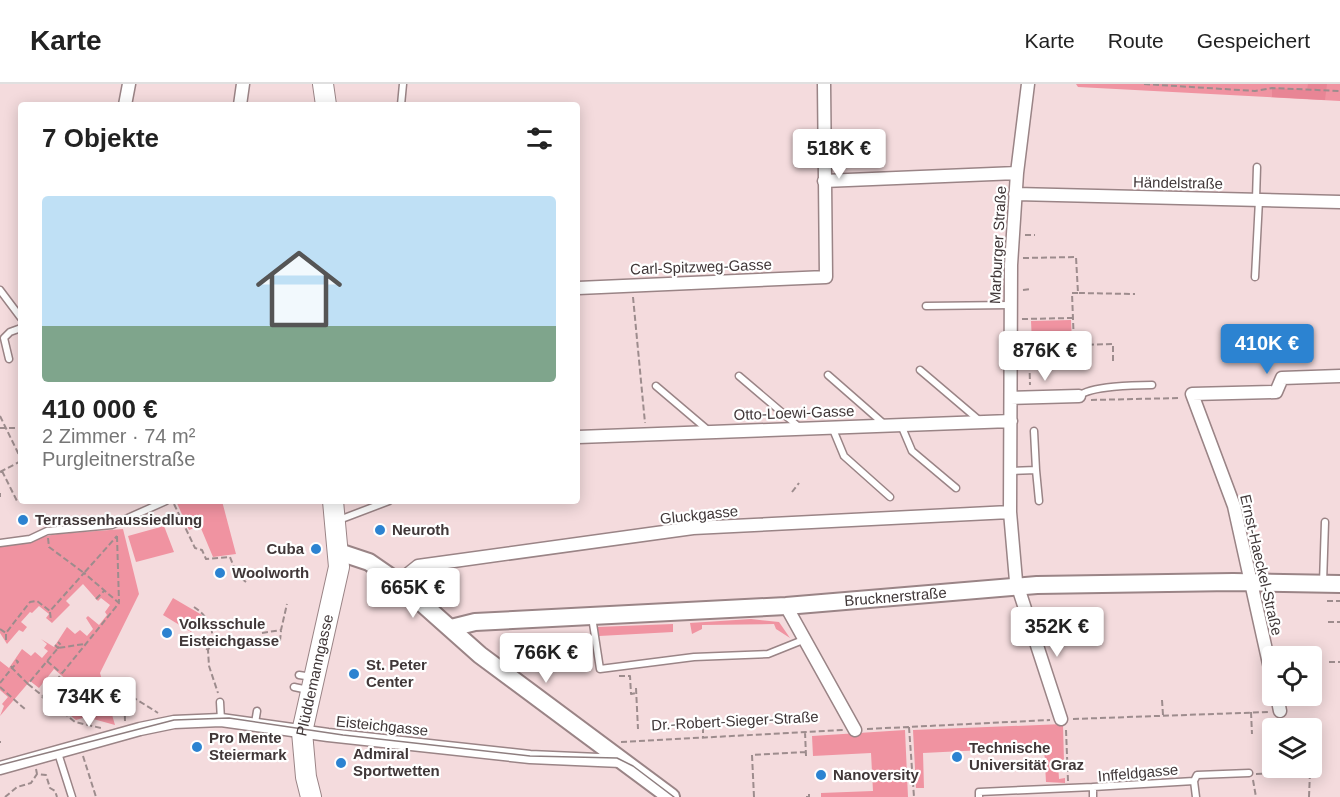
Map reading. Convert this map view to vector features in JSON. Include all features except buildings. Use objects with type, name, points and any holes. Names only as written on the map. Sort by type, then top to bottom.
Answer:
[{"type":"main road","points":[[323,84],[326,102]]},
{"type":"main road","name":"Plüddemanngasse","points":[[311,797],[306,777],[302,732],[304,682],[337,582],[339,552],[333,504]]},
{"type":"main road","points":[[339,552],[369,562],[398,582],[487,660],[671,797]]},
{"type":"main road","name":"Brucknerstraße","points":[[451,628],[475,622],[786,606],[1019,587],[1252,582],[1332,584]]},
{"type":"street","points":[[126,102],[129,84]]},
{"type":"street","points":[[240,102],[243,84]]},
{"type":"street","points":[[824,84],[824,181],[1017,173]]},
{"type":"street","name":"Marburger Straße","points":[[1028,84],[1015,194],[1010,306],[1010,512],[1019,587],[1063,723]]},
{"type":"street","name":"Carl-Spitzweg-Gasse","points":[[580,288],[826,277],[824,181]]},
{"type":"street","name":"Händelstraße","points":[[1015,194],[1340,202]]},
{"type":"street","points":[[1192,394],[1276,392],[1282,378],[1340,376]]},
{"type":"street","name":"Ernst-Haeckel-Straße","points":[[1192,394],[1234,506],[1265,646]]},
{"type":"street","points":[[1011,398],[1079,396]]},
{"type":"street","name":"Otto-Loewi-Gasse","points":[[580,437],[1011,421]]},
{"type":"street","name":"Gluckgasse","points":[[398,582],[418,566],[693,528],[1010,512]]},
{"type":"street","name":"Dr.-Robert-Sieger-Straße","points":[[786,606],[855,730]]},
{"type":"street","points":[[1279,706],[1280,711]]},
{"type":"street","name":"Eisteichgasse","points":[[0,768],[174,722],[226,723],[256,717],[302,732],[530,758],[622,761]]},
{"type":"lane","points":[[401,102],[403,84]]},
{"type":"lane","points":[[1255,277],[1257,167]]},
{"type":"lane","points":[[0,290],[18,314]]},
{"type":"lane","points":[[926,306],[1010,306]]},
{"type":"lane","points":[[9,359],[4,338],[10,332],[18,329]]},
{"type":"lane","points":[[920,370],[980,421]]},
{"type":"lane","points":[[828,375],[885,425]]},
{"type":"lane","points":[[739,376],[799,428]]},
{"type":"lane","points":[[1079,396],[1085,391],[1115,388],[1120,385],[1152,385]]},
{"type":"lane","points":[[656,386],[710,431]]},
{"type":"lane","points":[[901,424],[912,451],[956,488]]},
{"type":"lane","points":[[832,426],[844,456],[890,497]]},
{"type":"lane","points":[[1034,431],[1039,501]]},
{"type":"lane","points":[[1010,471],[1036,470]]},
{"type":"lane","points":[[0,543],[30,539],[47,531],[112,525],[159,504]]},
{"type":"lane","points":[[336,522],[381,504]]},
{"type":"lane","points":[[1325,522],[1332,584]]},
{"type":"lane","points":[[591,616],[600,669],[694,657],[768,654],[803,640]]},
{"type":"lane","points":[[220,702],[226,723]]},
{"type":"lane","points":[[58,753],[72,797]]},
{"type":"lane","name":"Inffeldgasse","points":[[1196,797],[1194,781],[1197,775],[1251,773]]},
{"type":"lane","name":"Inffeldgasse","points":[[1094,797],[1093,787],[1194,781]]},
{"type":"lane","points":[[979,797],[979,792],[1093,787]]},
{"type":"path","points":[[1144,84],[1254,91],[1272,88],[1340,91]]},
{"type":"path","points":[[1019,236],[1035,235]]},
{"type":"path","points":[[1017,258],[1076,257],[1078,293]]},
{"type":"path","points":[[632,285],[642,373],[644,417],[649,435]]},
{"type":"path","points":[[1017,290],[1032,289]]},
{"type":"path","points":[[1074,345],[1075,323],[1072,293],[1135,294]]},
{"type":"path","points":[[1017,319],[1073,318]]},
{"type":"path","points":[[1018,346],[1113,344],[1115,357],[1113,363]]},
{"type":"path","points":[[1029,346],[1030,385],[1039,384]]},
{"type":"path","points":[[1019,364],[1029,364]]},
{"type":"path","points":[[1079,396],[1092,401],[1179,398],[1192,394]]},
{"type":"path","points":[[0,416],[18,454]]},
{"type":"path","points":[[0,428],[18,428]]},
{"type":"path","points":[[17,501],[1,471],[18,462]]},
{"type":"path","points":[[792,492],[799,483]]},
{"type":"path","points":[[173,504],[195,549],[202,550],[206,559],[230,556],[237,574],[246,582]]},
{"type":"path","points":[[42,698],[119,603],[117,536],[50,611]]},
{"type":"path","points":[[49,547],[119,603]]},
{"type":"path","points":[[96,599],[104,590]]},
{"type":"path","points":[[6,643],[6,633],[30,602],[37,601],[50,611],[51,621]]},
{"type":"path","points":[[1327,601],[1340,601]]},
{"type":"path","points":[[280,640],[287,604]]},
{"type":"path","points":[[194,607],[207,616],[213,633],[213,642],[208,650],[209,666],[220,702]]},
{"type":"path","points":[[1328,622],[1340,622]]},
{"type":"path","points":[[0,629],[6,633]]},
{"type":"path","points":[[262,633],[281,630]]},
{"type":"path","points":[[199,643],[208,650]]},
{"type":"path","points":[[28,684],[57,645],[87,644]]},
{"type":"path","points":[[0,683],[18,662],[16,660]]},
{"type":"path","points":[[47,661],[61,673]]},
{"type":"path","points":[[1329,662],[1340,662]]},
{"type":"path","points":[[12,667],[42,698],[75,722],[98,727],[105,732]]},
{"type":"path","points":[[600,669],[601,677],[630,676],[632,694],[636,693]]},
{"type":"path","points":[[0,687],[26,710]]},
{"type":"path","points":[[636,688],[638,729]]},
{"type":"path","points":[[124,718],[124,691],[160,715]]},
{"type":"path","points":[[1162,700],[1163,715]]},
{"type":"path","name":"Dr.-Robert-Sieger-Straße","points":[[616,741],[909,727],[1063,723],[1163,715],[1280,711]]},
{"type":"path","points":[[1251,712],[1252,734]]},
{"type":"path","points":[[1063,723],[1068,787]]},
{"type":"path","points":[[702,727],[703,737]]},
{"type":"path","points":[[909,727],[914,797]]},
{"type":"path","points":[[754,797],[752,755],[806,754],[805,732]]},
{"type":"path","points":[[82,754],[96,797]]},
{"type":"path","points":[[5,797],[17,787],[31,783],[37,774],[35,767]]},
{"type":"path","points":[[1256,797],[1251,773],[1311,772],[1309,797]]},
{"type":"path","points":[[37,774],[46,775],[50,788],[55,791],[57,797]]},
{"type":"path","points":[[806,797],[809,797],[809,794]]},
{"type":"shaded area","points":[[1076,84],[1340,84],[1340,101],[1078,87]]},
{"type":"shaded area","points":[[1308,84],[1327,84],[1325,100],[1272,97],[1272,88],[1307,90]]},
{"type":"shaded area","points":[[1071,320],[1072,341],[1032,343],[1031,321]]},
{"type":"shaded area","points":[[177,504],[223,504],[236,554],[213,557],[200,526],[189,530]]},
{"type":"shaded area","points":[[164,526],[174,552],[136,562],[128,536]]},
{"type":"shaded area","points":[[123,529],[139,594],[100,673],[115,725],[86,717],[76,720],[65,711],[78,695],[66,684],[68,681],[54,669],[39,688],[30,681],[0,716],[4,706],[2,704],[8,697],[0,690],[0,661],[9,668],[22,649],[31,656],[35,652],[42,658],[48,651],[44,648],[47,644],[41,639],[54,647],[67,627],[75,634],[80,630],[87,636],[93,629],[86,618],[88,616],[99,625],[107,615],[105,612],[110,605],[101,598],[98,601],[83,584],[66,601],[70,605],[52,623],[46,618],[49,614],[39,606],[21,622],[27,627],[23,632],[19,630],[7,644],[0,633],[0,545],[57,534]]},
{"type":"shaded area","points":[[173,598],[202,615],[191,632],[163,615]]},
{"type":"shaded area","points":[[751,619],[779,622],[790,638],[776,629],[774,624],[702,625],[702,629],[692,634],[690,623]]},
{"type":"shaded area","points":[[673,624],[673,632],[599,636],[597,627]]},
{"type":"shaded area","points":[[1063,724],[1064,762],[1058,763],[1059,779],[1065,778],[1065,783],[1046,782],[1044,747],[923,753],[924,788],[916,788],[913,730]]},
{"type":"shaded area","points":[[905,730],[908,797],[821,797],[821,793],[873,791],[871,753],[813,756],[812,736]]},
{"type":"tram line","points":[[0,765],[174,720],[229,718],[343,735],[530,756],[617,758],[633,766],[674,797]]},
{"type":"place","name":"Terrassenhaussiedlung","points":[[23,520]]},
{"type":"place","name":"Neuroth","points":[[380,530]]},
{"type":"place","name":"Cuba","points":[[316,549]]},
{"type":"place","name":"Woolworth","points":[[220,573]]},
{"type":"place","name":"Volksschule Eisteichgasse","points":[[167,633]]},
{"type":"place","name":"St. Peter Center","points":[[354,674]]},
{"type":"place","name":"Pro Mente Steiermark","points":[[197,747]]},
{"type":"place","name":"Technische Universität Graz","points":[[957,757]]},
{"type":"place","name":"Admiral Sportwetten","points":[[341,763]]},
{"type":"place","name":"Nanoversity","points":[[821,775]]}]
